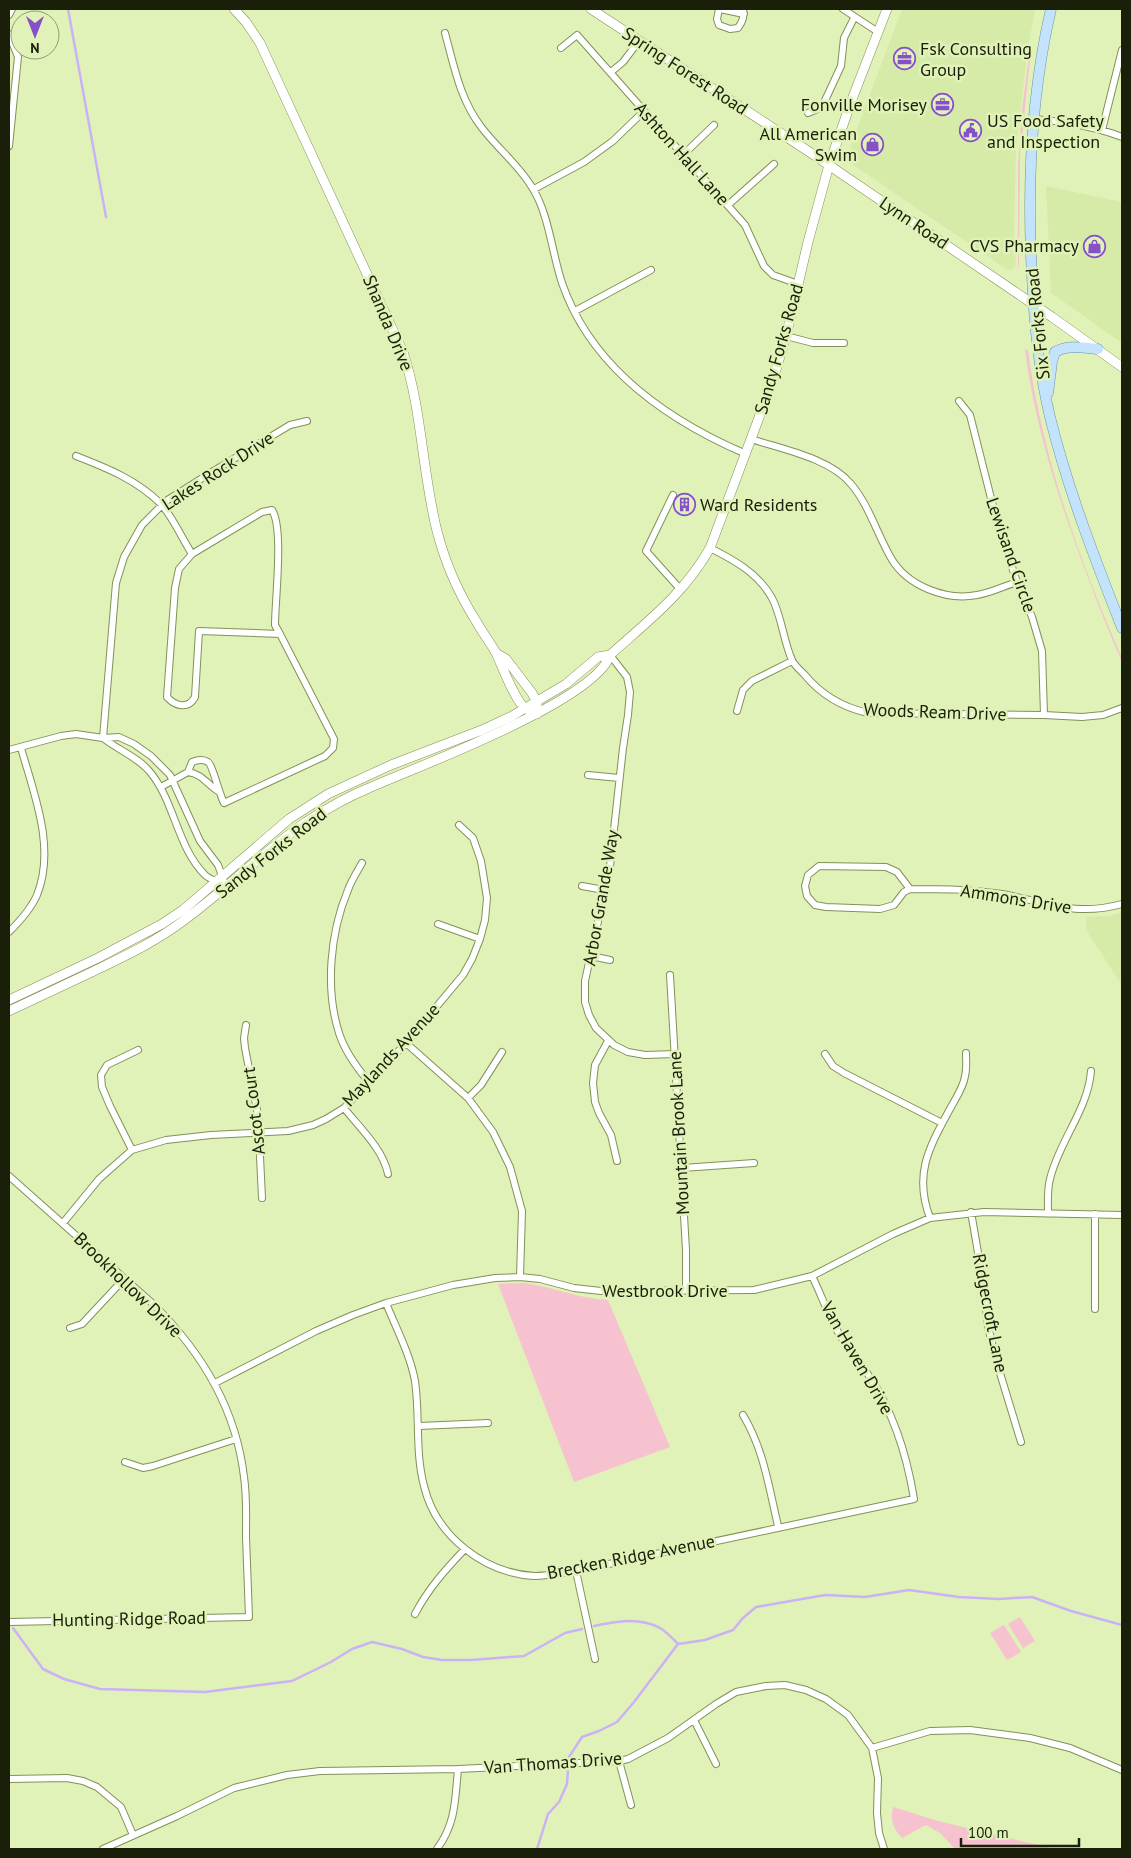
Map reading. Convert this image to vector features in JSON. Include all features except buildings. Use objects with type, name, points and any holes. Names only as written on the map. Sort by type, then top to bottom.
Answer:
[{"type":"main road","name":"Six Forks Road","points":[[1051,9],[1043,50],[1035,119],[1030,199],[1033,304],[1046,398],[1074,499],[1122,628]]},
{"type":"main road","points":[[1046,398],[1055,352],[1063,348],[1073,347],[1098,349]]},
{"type":"street","points":[[9,15],[12,9]]},
{"type":"street","name":"Shanda Drive","points":[[234,9],[246,22],[260,43],[403,352],[410,371],[428,490],[440,543],[466,603],[496,653],[501,666],[525,709]]},
{"type":"street","name":"Spring Forest Road","points":[[591,9],[829,165]]},
{"type":"street","points":[[720,9],[744,11],[738,28],[730,29],[719,25],[717,19],[720,9]]},
{"type":"street","points":[[843,9],[878,32]]},
{"type":"street","name":"Sandy Forks Road","points":[[9,1011],[128,955],[165,934],[306,822],[339,802],[367,788],[506,730],[576,690],[607,663],[610,655],[681,590],[702,563],[710,548],[772,383],[786,336],[829,165],[887,9]]},
{"type":"street","points":[[808,113],[822,107],[841,66],[844,38],[854,18]]},
{"type":"street","points":[[446,33],[457,79],[463,97],[471,112],[522,173],[534,189],[542,206],[563,284],[585,330],[599,349],[635,389],[675,417],[746,454]]},
{"type":"street","points":[[9,34],[18,57],[9,146]]},
{"type":"street","name":"Ashton Hall Lane","points":[[561,48],[577,35],[745,225],[764,266],[773,275],[798,284]]},
{"type":"street","points":[[610,72],[624,62],[639,40]]},
{"type":"street","points":[[1102,130],[1122,50]]},
{"type":"street","points":[[534,189],[584,162],[613,141],[644,111]]},
{"type":"street","points":[[1035,119],[1066,122],[1102,130],[1122,137]]},
{"type":"street","points":[[683,155],[714,126]]},
{"type":"street","points":[[728,205],[774,164]]},
{"type":"street","name":"Lynn Road","points":[[829,165],[1122,367]]},
{"type":"street","points":[[575,311],[651,270]]},
{"type":"street","points":[[786,336],[813,343],[844,343]]},
{"type":"street","name":"Lewisand Circle","points":[[959,401],[970,414],[997,522],[1017,582],[1032,617],[1042,651],[1044,715]]},
{"type":"street","name":"Lakes Rock Drive","points":[[104,738],[116,583],[124,557],[142,525],[162,506],[212,472],[290,425],[307,421]]},
{"type":"street","points":[[751,439],[824,463],[851,483],[870,513],[892,560],[911,580],[929,590],[952,596],[977,596],[1017,582]]},
{"type":"street","points":[[76,456],[135,482],[162,506],[192,554]]},
{"type":"street","points":[[673,495],[646,551],[681,590]]},
{"type":"street","points":[[161,788],[188,772],[192,762],[199,760],[208,762],[212,766],[218,791],[224,804],[325,756],[333,748],[334,739],[280,634],[275,625],[278,542],[276,516],[272,510],[262,512],[192,554],[178,569],[174,588],[167,697],[173,704],[182,706],[192,702],[195,697],[200,631],[280,634]]},
{"type":"street","name":"Woods Ream Drive","points":[[710,548],[740,563],[759,580],[772,598],[781,619],[792,661],[812,685],[829,699],[850,709],[868,713],[1082,717],[1103,715],[1122,708]]},
{"type":"street","name":"Shanda Drive","points":[[496,653],[506,659],[537,702]]},
{"type":"street","name":"Sandy Forks Road","points":[[9,1000],[98,958],[162,924],[183,910],[289,819],[328,794],[391,765],[482,730],[525,709],[566,684],[598,657],[610,655]]},
{"type":"street","name":"Arbor Grande Way","points":[[610,655],[626,677],[630,692],[610,866],[585,981],[585,1002],[596,1028],[608,1041],[628,1052],[645,1055],[675,1054]]},
{"type":"street","points":[[737,711],[744,690],[752,681],[792,661]]},
{"type":"street","points":[[525,709],[537,714],[537,702]]},
{"type":"street","points":[[9,750],[61,736],[76,734],[104,738],[119,737],[134,744],[151,756],[170,775],[200,841],[218,865],[219,878],[226,887]]},
{"type":"street","points":[[104,738],[149,771],[161,788],[184,842],[196,863],[206,876],[219,878]]},
{"type":"street","points":[[9,932],[30,907],[37,895],[45,849],[42,828],[21,748]]},
{"type":"street","points":[[188,772],[196,773],[218,791]]},
{"type":"street","points":[[588,775],[619,778]]},
{"type":"street","points":[[206,780],[214,777]]},
{"type":"street","name":"Maylands Avenue","points":[[63,1223],[99,1179],[132,1150],[166,1140],[211,1134],[288,1131],[313,1125],[344,1108],[406,1043],[463,975],[472,959],[485,920],[487,898],[481,861],[473,838],[459,825]]},
{"type":"street","points":[[362,863],[348,890],[341,911],[334,939],[332,974],[334,1012],[340,1035],[354,1064],[369,1082]]},
{"type":"street","points":[[819,866],[886,867],[897,872],[910,889],[904,892],[894,905],[880,909],[826,908],[815,905],[807,896],[805,886],[808,875],[819,866]]},
{"type":"street","points":[[582,886],[604,890]]},
{"type":"street","name":"Ammons Drive","points":[[910,889],[968,889],[1003,894],[1064,908],[1086,910],[1122,904]]},
{"type":"street","points":[[438,924],[480,939]]},
{"type":"street","points":[[591,956],[610,960]]},
{"type":"street","name":"Mountain Brook Lane","points":[[670,975],[682,1168],[686,1291]]},
{"type":"street","name":"Ascot Court","points":[[246,1025],[244,1038],[255,1095],[262,1198]]},
{"type":"street","points":[[608,1041],[595,1065],[592,1083],[595,1102],[611,1135],[617,1161]]},
{"type":"street","points":[[406,1043],[468,1098],[492,1132],[510,1166],[522,1211],[520,1277]]},
{"type":"street","points":[[132,1150],[102,1087],[101,1075],[107,1065],[138,1050]]},
{"type":"street","points":[[468,1098],[480,1086],[502,1052]]},
{"type":"street","points":[[930,1218],[924,1203],[922,1182],[924,1164],[930,1147],[966,1076],[966,1052]]},
{"type":"street","points":[[825,1054],[833,1066],[844,1073],[942,1123]]},
{"type":"street","points":[[1048,1214],[1050,1179],[1060,1151],[1088,1093],[1091,1071]]},
{"type":"street","points":[[344,1108],[380,1153],[386,1163],[388,1174]]},
{"type":"street","points":[[682,1168],[754,1163]]},
{"type":"street","name":"Brookhollow Drive","points":[[9,1176],[152,1302],[172,1322],[215,1383],[232,1423],[246,1489],[248,1617]]},
{"type":"street","name":"Westbrook Drive","points":[[215,1383],[352,1315],[386,1303],[452,1285],[495,1278],[520,1277],[540,1279],[574,1288],[601,1292],[754,1290],[812,1276],[893,1234],[930,1218],[971,1212],[1122,1215]]},
{"type":"street","name":"Ridgecroft Lane","points":[[971,1212],[988,1326],[996,1360],[1022,1442]]},
{"type":"street","points":[[1095,1214],[1095,1309]]},
{"type":"street","name":"Van Haven Drive","points":[[812,1276],[838,1332],[870,1377],[887,1407],[902,1446],[910,1474],[914,1499]]},
{"type":"street","points":[[70,1328],[82,1324],[124,1279]]},
{"type":"street","name":"Brecken Ridge Avenue","points":[[386,1303],[411,1365],[419,1426],[421,1470],[424,1488],[434,1513],[465,1549],[489,1564],[512,1573],[535,1576],[557,1574],[778,1526],[914,1499]]},
{"type":"street","points":[[744,1415],[753,1432],[763,1460],[778,1526]]},
{"type":"street","points":[[419,1426],[488,1423]]},
{"type":"street","points":[[125,1462],[143,1468],[153,1466],[236,1439]]},
{"type":"street","points":[[415,1614],[435,1582],[465,1549]]},
{"type":"street","points":[[576,1570],[595,1659]]},
{"type":"street","name":"Hunting Ridge Road","points":[[9,1622],[248,1617]]},
{"type":"street","name":"Van Thomas Drive","points":[[103,1849],[234,1788],[287,1775],[320,1771],[458,1769],[628,1759],[668,1738],[736,1692],[766,1686],[785,1685],[806,1690],[838,1706],[850,1716],[872,1748],[878,1778],[877,1813],[879,1833],[884,1849]]},
{"type":"street","points":[[694,1720],[716,1764]]},
{"type":"street","points":[[872,1748],[930,1731],[970,1730],[1030,1738],[1070,1748],[1122,1770]]},
{"type":"street","points":[[619,1761],[631,1805]]},
{"type":"street","points":[[436,1849],[444,1839],[454,1817],[458,1769]]},
{"type":"street","points":[[9,1779],[67,1778],[83,1781],[97,1787],[121,1806],[133,1835]]},
{"type":"shaded area","points":[[902,9],[1035,9],[1027,54],[1016,150],[1014,239],[1016,264],[1012,270],[1006,269],[848,160],[852,142]]},
{"type":"shaded area","points":[[1029,56],[1020,156],[1018,269],[1018,167],[1022,109]]},
{"type":"shaded area","points":[[1046,186],[1117,201],[1122,204],[1122,343],[1051,293]]},
{"type":"shaded area","points":[[1025,349],[1028,350],[1034,390],[1064,507],[1122,662],[1086,572],[1055,482],[1034,403]]},
{"type":"shaded area","points":[[1122,912],[1122,985],[1086,930],[1086,917],[1109,916]]},
{"type":"shaded area","points":[[523,1283],[608,1300],[670,1447],[574,1482],[498,1284]]},
{"type":"shaded area","points":[[1020,1617],[1035,1641],[1023,1648],[1008,1624]]},
{"type":"shaded area","points":[[1004,1625],[1021,1652],[1007,1660],[990,1633]]},
{"type":"shaded area","points":[[893,1807],[938,1821],[1055,1849],[955,1849],[940,1833],[926,1825],[902,1838],[893,1824]]},
{"type":"waterway","points":[[68,9],[106,217]]},
{"type":"waterway","points":[[569,1757],[582,1737],[617,1722],[678,1644],[705,1640],[733,1630],[756,1607],[825,1595],[865,1597],[909,1590],[959,1597],[999,1599],[1032,1597],[1071,1611],[1122,1625]]},
{"type":"waterway","points":[[594,1626],[619,1622],[644,1622],[663,1630],[678,1644]]},
{"type":"waterway","points":[[13,1628],[43,1669],[64,1679],[100,1689],[205,1692],[292,1681],[331,1662],[352,1649],[372,1642],[402,1649],[423,1657],[442,1660],[471,1660],[524,1656],[565,1633],[582,1629]]},
{"type":"waterway","points":[[537,1849],[548,1814],[559,1802],[567,1784],[568,1770]]},
{"type":"place","name":"Fsk Consulting Group","points":[[904,59]]},
{"type":"place","name":"Fonville Morisey","points":[[943,105]]},
{"type":"place","name":"US Food Safety and Inspection","points":[[971,131]]},
{"type":"place","name":"All American Swim","points":[[873,144]]},
{"type":"place","name":"CVS Pharmacy","points":[[1095,246]]},
{"type":"place","name":"Ward Residents","points":[[684,505]]}]
